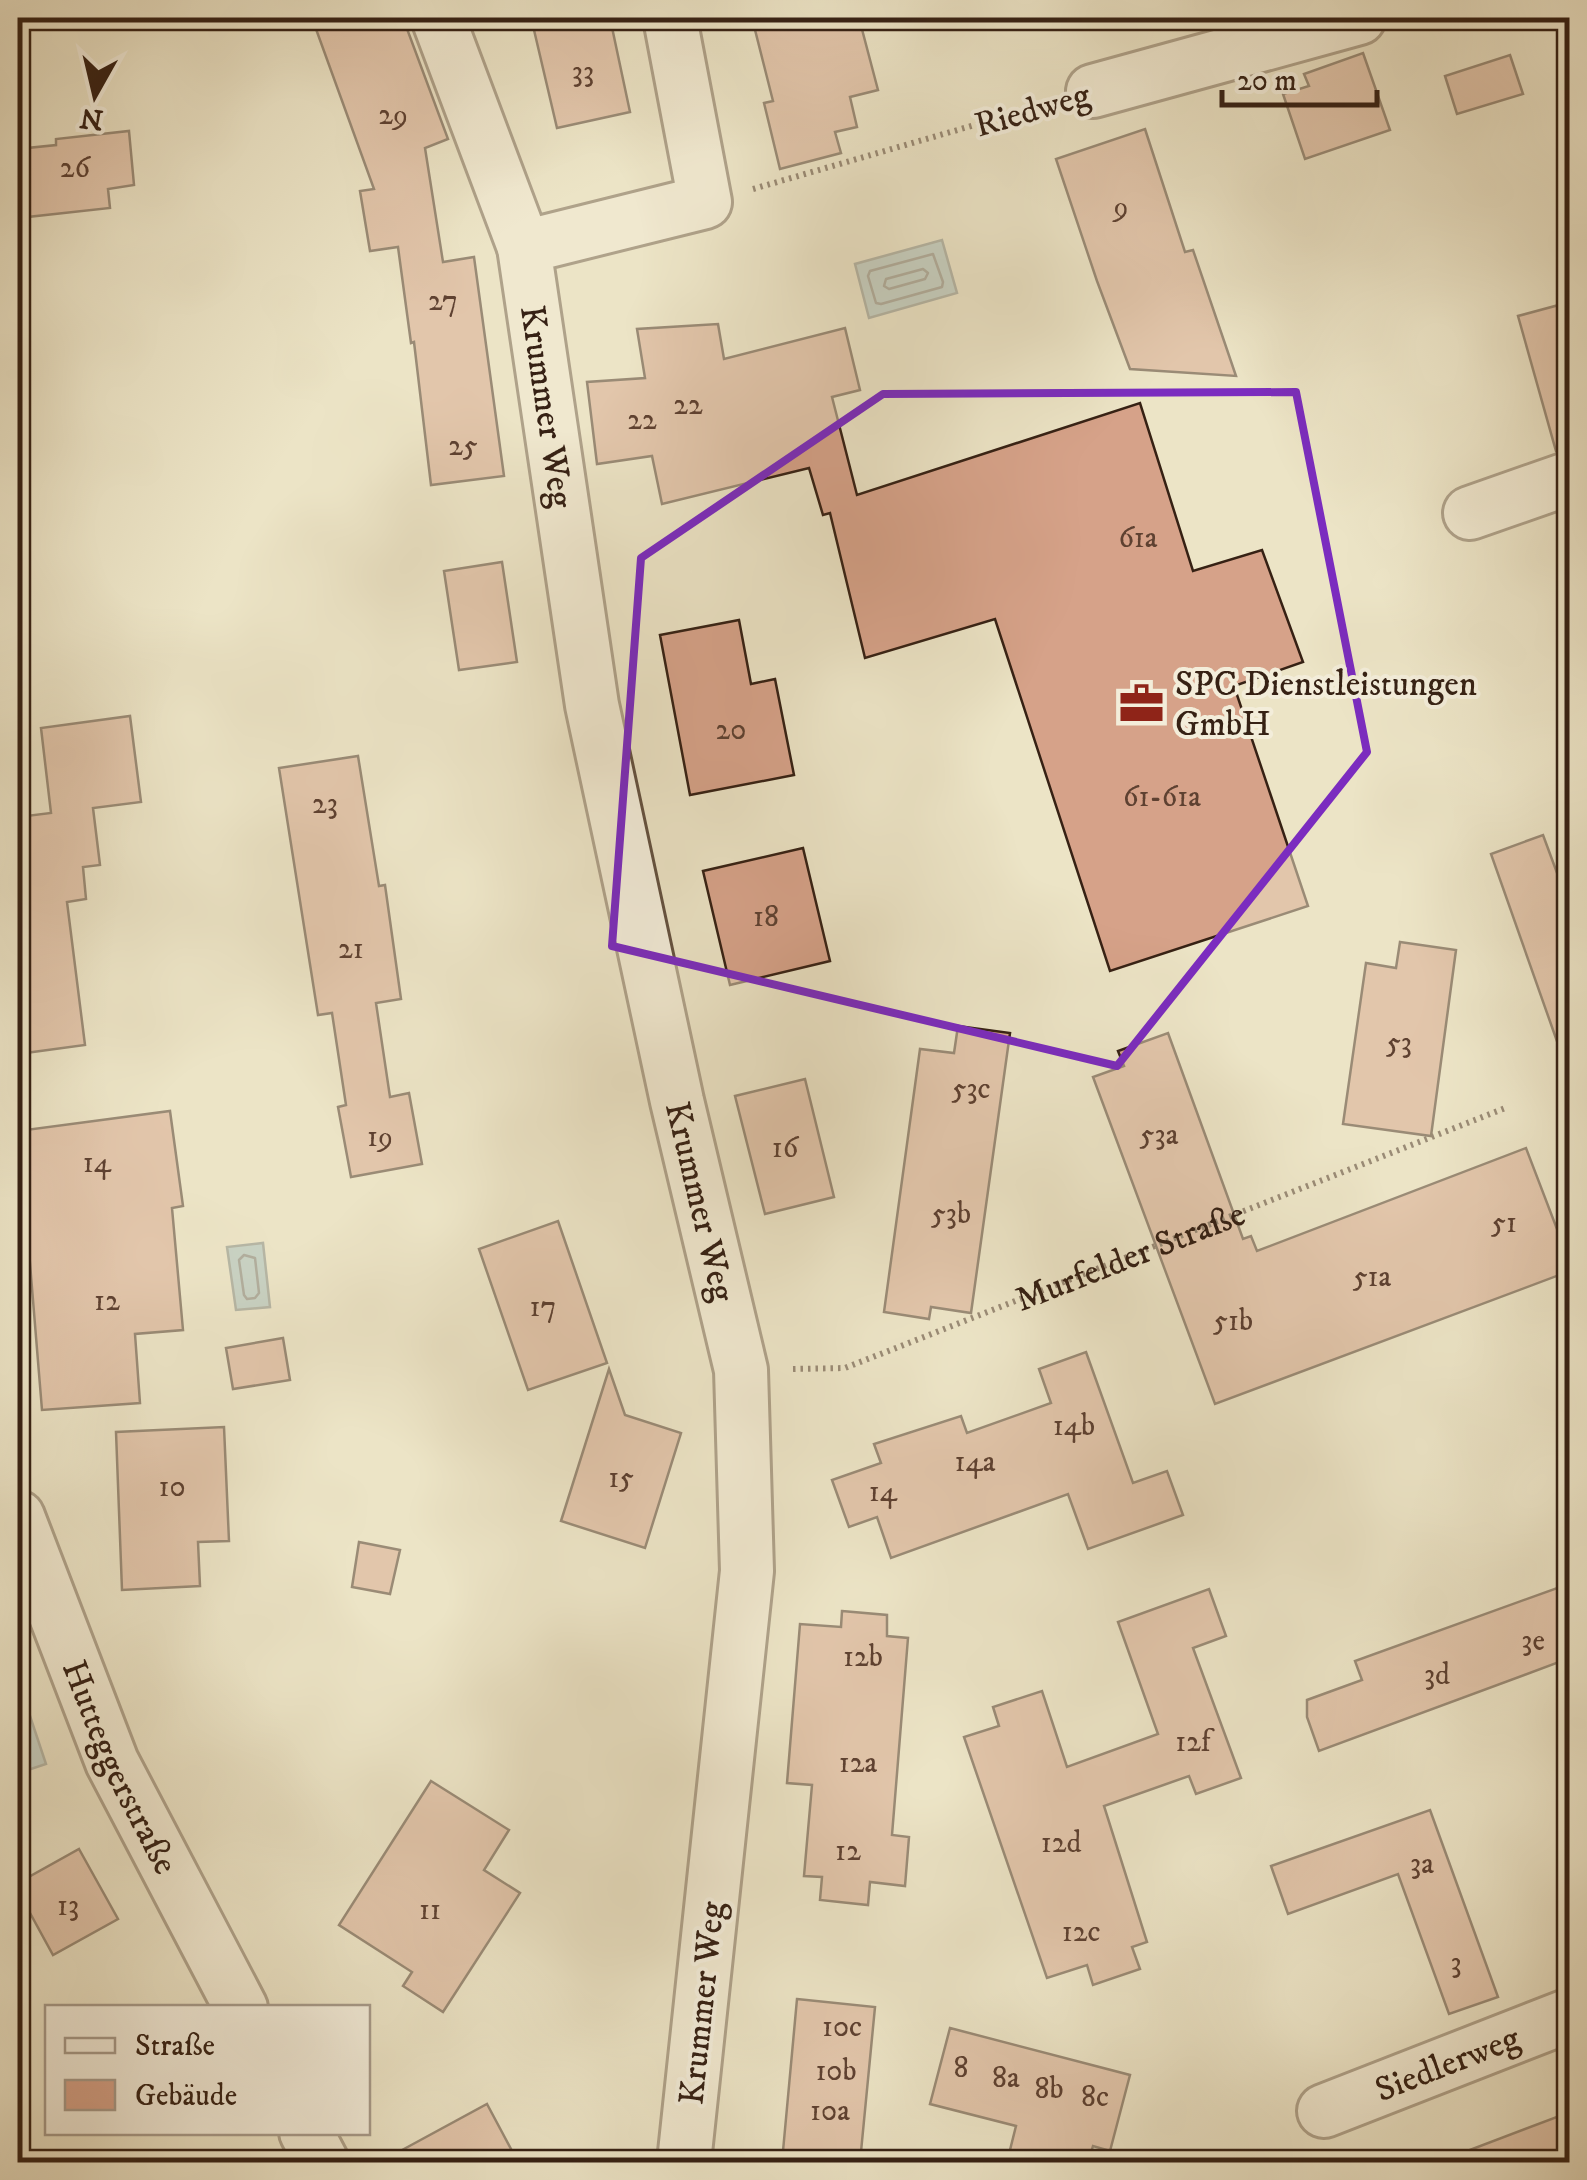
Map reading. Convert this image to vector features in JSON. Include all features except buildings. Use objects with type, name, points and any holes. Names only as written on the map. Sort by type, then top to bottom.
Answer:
[{"type":"street","name":"Krummer Weg","points":[[438,18],[524,247],[592,705],[677,1101],[741,1370],[747,1571],[684,2162]]},
{"type":"street","points":[[524,247],[705,202],[670,18]]},
{"type":"street","name":"Riedweg","points":[[1093,91],[1359,18]]},
{"type":"street","points":[[1470,513],[1570,478]]},
{"type":"street","name":"Hutteggerstraße","points":[[18,1517],[112,1762],[238,2005]]},
{"type":"street","name":"Siedlerweg","points":[[1324,2110],[1570,2015]]},
{"type":"street","points":[[308,2135],[322,2162]]},
{"type":"path","name":"Riedweg","points":[[705,202],[1093,91]]},
{"type":"path","name":"Murfelder Straße","points":[[741,1370],[844,1368],[1508,1107]]},
{"type":"highlighted area","points":[[1296,392],[1367,752],[1117,1066],[612,946],[641,558],[883,394]]},
{"type":"water","points":[[942,240],[957,293],[869,318],[855,264]]},
{"type":"water","points":[[263,1243],[270,1307],[236,1310],[227,1247]]},
{"type":"water","points":[[29,1713],[46,1764],[19,1773],[18,1717]]},
{"type":"place","name":"SPC Dienstleistungen GmbH","points":[[1142,703]]}]
